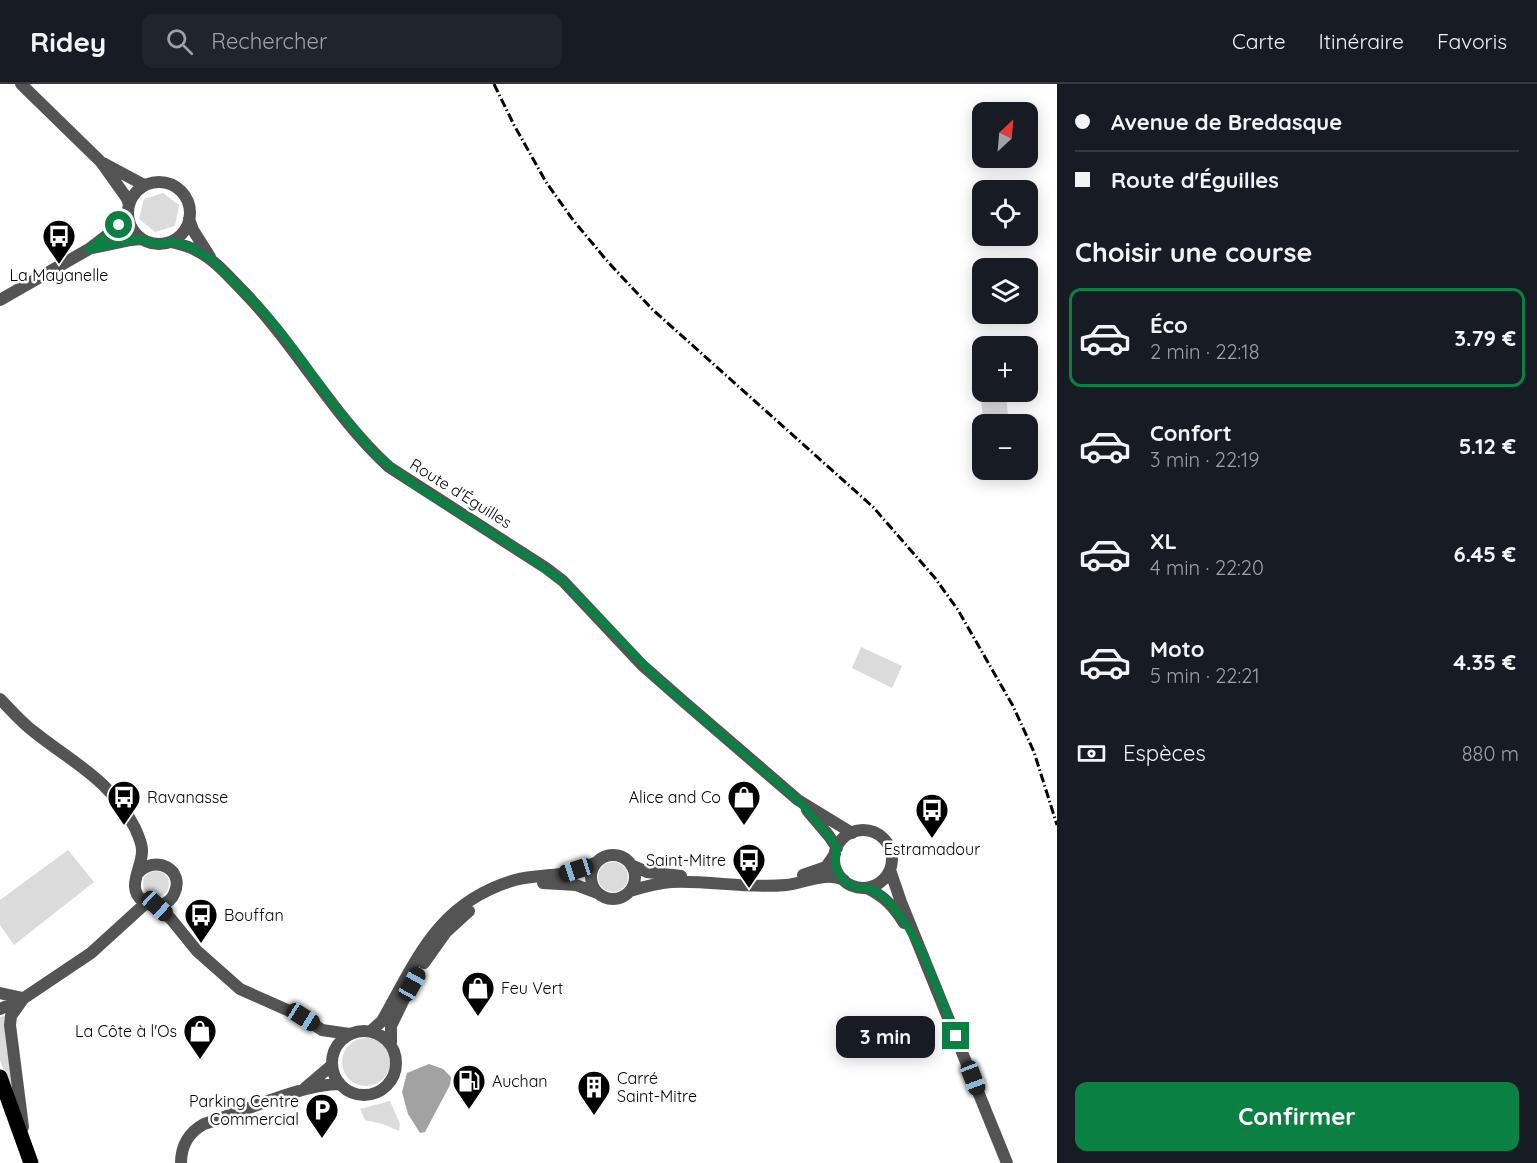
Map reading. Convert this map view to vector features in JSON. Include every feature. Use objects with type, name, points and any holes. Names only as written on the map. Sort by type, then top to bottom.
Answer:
[{"type":"main road","points":[[0,1077],[29,1159]]},
{"type":"street","points":[[21,84],[101,162],[126,196],[129,225],[141,239]]},
{"type":"street","points":[[101,162],[144,185]]},
{"type":"street","points":[[0,300],[89,249],[106,236],[128,210],[134,193],[144,185],[156,182],[171,184],[188,202],[189,219],[183,232],[171,242],[156,244],[141,239],[89,249]]},
{"type":"street","name":"Route d'Éguilles","points":[[189,219],[193,230],[212,260],[280,331],[338,410],[382,461],[563,581],[662,683],[798,800],[829,836],[836,851]]},
{"type":"street","name":"Route d'Éguilles","points":[[171,242],[189,246],[212,260]]},
{"type":"street","points":[[0,699],[34,732],[83,766],[110,791],[133,824],[143,851],[154,864]]},
{"type":"street","name":"Route d'Éguilles","points":[[798,800],[852,833]]},
{"type":"street","points":[[631,865],[647,872],[672,875],[780,878],[820,870],[830,863],[840,842],[852,833],[864,830],[880,836],[891,850],[890,870],[895,885],[1007,1163]]},
{"type":"street","points":[[134,912],[135,886],[143,851]]},
{"type":"street","points":[[836,851],[836,867],[844,880]]},
{"type":"street","points":[[371,1031],[382,1021],[427,942],[451,914],[471,899],[516,880],[562,874],[595,863],[607,855],[617,855],[626,859],[631,865],[635,873],[634,883],[625,896],[614,899],[607,899],[576,885],[538,883],[504,891],[476,905],[446,932],[420,968],[391,1026],[391,1043]]},
{"type":"street","points":[[595,863],[591,872],[592,884],[597,893]]},
{"type":"street","points":[[0,1009],[24,998],[91,953],[134,912],[174,895],[177,887],[176,879],[167,867],[154,864],[137,874]]},
{"type":"street","points":[[630,891],[670,882],[773,886],[829,876],[836,876],[859,888],[867,888],[881,882],[890,870]]},
{"type":"street","points":[[867,888],[880,894],[893,907],[917,941]]},
{"type":"street","points":[[136,893],[157,903],[197,951],[240,989],[303,1017],[322,1030],[349,1034]]},
{"type":"street","points":[[0,993],[24,998]]},
{"type":"street","points":[[24,998],[11,1016],[10,1025],[15,1080],[29,1159]]},
{"type":"street","points":[[301,1091],[325,1073],[332,1059],[342,1039],[356,1031],[381,1034],[391,1043],[396,1053],[397,1068],[391,1082],[384,1088],[368,1095],[351,1092],[334,1076],[332,1059],[322,1030]]},
{"type":"street","points":[[182,1163],[184,1145],[200,1126],[301,1091],[340,1084]]},
{"type":"shaded area","points":[[163,193],[179,205],[175,226],[155,232],[139,219],[144,199]]},
{"type":"shaded area","points":[[981,402],[1007,402],[1008,414],[983,414]]},
{"type":"shaded area","points":[[861,647],[902,666],[892,688],[852,668]]},
{"type":"shaded area","points":[[68,850],[94,882],[14,945],[0,925],[0,900]]},
{"type":"shaded area","points":[[613,862],[619,863],[627,871],[627,883],[619,891],[613,892],[607,891],[599,883],[598,877],[599,871],[607,863]]},
{"type":"shaded area","points":[[156,871],[165,875],[169,884],[165,893],[156,897],[147,893],[143,884],[147,875]]},
{"type":"shaded area","points":[[6,1015],[14,1093],[11,1093],[0,1060],[0,1017]]},
{"type":"shaded area","points":[[366,1038],[383,1045],[390,1062],[383,1079],[366,1086],[349,1079],[342,1062],[349,1045]]},
{"type":"shaded area","points":[[429,1064],[443,1069],[451,1077],[450,1085],[425,1132],[420,1133],[408,1114],[402,1092],[407,1073]]},
{"type":"shaded area","points":[[390,1101],[400,1124],[399,1131],[365,1120],[360,1109]]},
{"type":"railway","points":[[494,84],[546,182],[573,220],[608,262],[652,309],[873,507],[935,578],[958,610],[1013,706],[1034,752],[1057,825]]},
{"type":"place","name":"La Mayanelle","points":[[59,265]]},
{"type":"place","name":"Ravanasse","points":[[124,826]]},
{"type":"place","name":"Alice and Co","points":[[744,826]]},
{"type":"place","name":"Estramadour","points":[[932,839]]},
{"type":"place","name":"Saint-Mitre","points":[[749,889]]},
{"type":"place","name":"Bouffan","points":[[201,944]]},
{"type":"place","name":"Feu Vert","points":[[478,1017]]},
{"type":"place","name":"La Côte à l'Os","points":[[200,1060]]},
{"type":"place","name":"Auchan","points":[[469,1110]]},
{"type":"place","name":"Carré Saint-Mitre","points":[[594,1116]]},
{"type":"place","name":"Parking Centre Commercial","points":[[322,1139]]},
{"type":"route","points":[[119,225],[89,249],[141,239],[148,243],[171,242],[189,246],[212,260],[280,331],[338,410],[367,446],[389,467],[563,581],[642,665],[798,800],[837,848],[836,867],[844,880],[850,885],[867,888],[880,894],[893,907],[917,941],[956,1036]]}]
